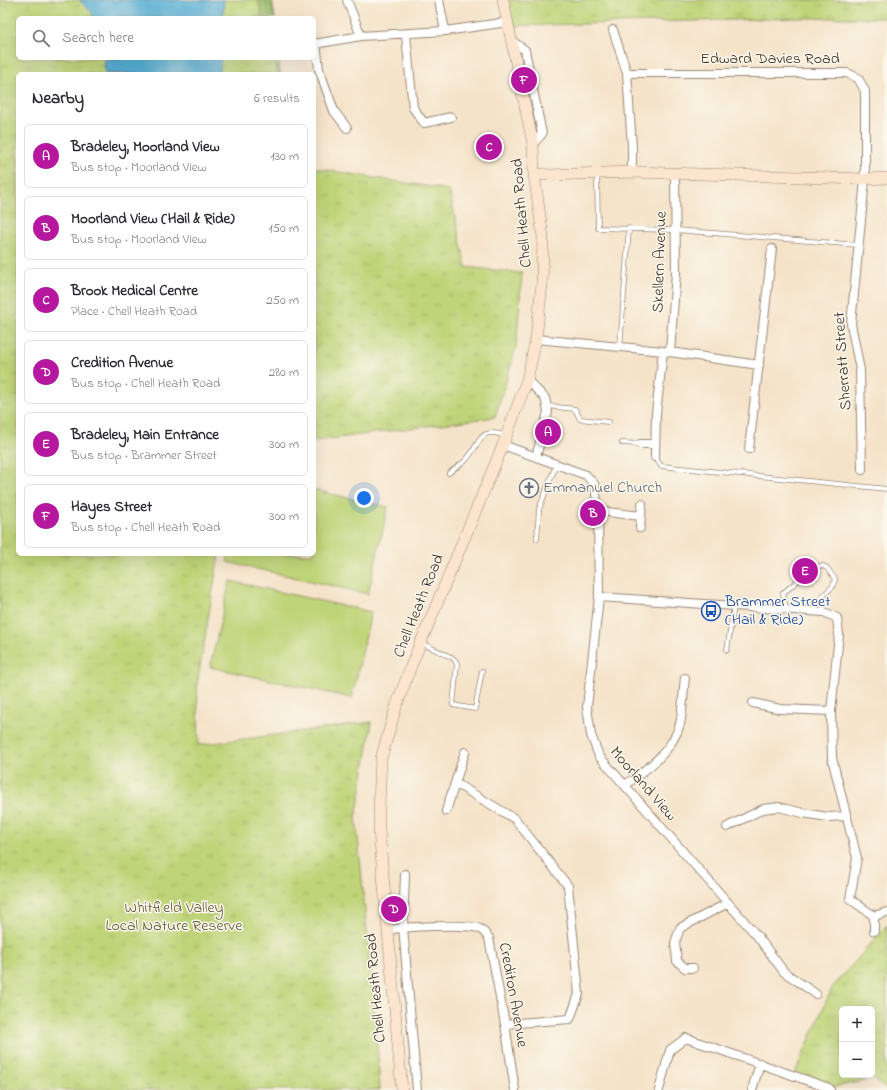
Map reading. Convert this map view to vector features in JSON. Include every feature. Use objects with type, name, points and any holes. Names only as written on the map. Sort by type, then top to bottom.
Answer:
[{"type":"street","points":[[347,0],[361,36]]},
{"type":"street","points":[[439,0],[445,31]]},
{"type":"street","name":"Chell Heath Road","points":[[402,1090],[379,830],[382,759],[396,707],[420,643],[505,440],[527,380],[536,339],[542,284],[543,237],[534,174],[533,144],[503,0]]},
{"type":"street","points":[[316,43],[361,36],[406,35],[445,31],[508,22]]},
{"type":"street","points":[[613,30],[626,73],[632,147],[632,172]]},
{"type":"street","points":[[406,35],[414,108],[424,123],[451,117]]},
{"type":"street","points":[[316,50],[319,69],[334,111],[346,128]]},
{"type":"street","name":"Edward Davies Road","points":[[626,73],[847,73],[858,78],[865,91],[865,179]]},
{"type":"street","points":[[534,174],[550,175],[632,172],[865,179],[887,178]]},
{"type":"street","name":"Skellern Avenue","points":[[655,457],[656,414],[676,273],[675,173]]},
{"type":"street","name":"Sherratt Street","points":[[862,470],[860,370],[851,324],[865,179]]},
{"type":"street","points":[[749,448],[772,249]]},
{"type":"street","points":[[536,339],[666,352],[759,365]]},
{"type":"street","points":[[527,380],[545,398],[548,412],[536,457]]},
{"type":"street","name":"Moorland View","points":[[505,440],[536,457],[586,475],[595,485],[598,511],[598,597],[587,707],[590,735],[599,756],[758,937],[784,972],[816,994]]},
{"type":"street","points":[[640,444],[655,444]]},
{"type":"street","points":[[640,528],[642,504]]},
{"type":"street","points":[[598,511],[641,516]]},
{"type":"street","points":[[598,597],[824,612],[837,618],[839,635],[831,711],[832,758],[857,858],[850,899],[874,916]]},
{"type":"street","points":[[625,785],[653,764],[671,744],[680,724],[684,678]]},
{"type":"street","points":[[753,703],[780,709],[831,711]]},
{"type":"street","points":[[446,811],[465,752]]},
{"type":"street","points":[[455,783],[515,819],[568,886],[579,994],[570,1019],[505,1024]]},
{"type":"street","points":[[727,827],[763,809],[779,807],[803,813],[828,816],[847,816]]},
{"type":"street","name":"Chell Heath Road","points":[[405,874],[403,927],[417,1090]]},
{"type":"street","points":[[693,968],[685,968],[678,961],[674,943],[680,928],[728,903]]},
{"type":"street","points":[[874,916],[887,912]]},
{"type":"street","points":[[874,916],[874,931]]},
{"type":"street","name":"Crediton Avenue","points":[[387,930],[403,927],[470,926],[481,929],[489,938],[505,1024],[515,1090]]},
{"type":"street","points":[[659,1090],[670,1050],[686,1038],[760,1063],[829,1088],[830,1090]]},
{"type":"street","points":[[752,1090],[760,1063]]},
{"type":"lane","points":[[597,174],[598,228],[676,230],[859,244]]},
{"type":"lane","points":[[620,347],[629,228]]},
{"type":"lane","points":[[547,406],[575,409],[580,419],[609,422]]},
{"type":"lane","points":[[450,473],[465,461],[482,437],[489,432],[497,433],[505,440]]},
{"type":"lane","points":[[622,443],[640,444]]},
{"type":"lane","points":[[655,457],[661,466],[887,489]]},
{"type":"lane","points":[[537,539],[540,510],[556,465]]},
{"type":"lane","points":[[786,609],[783,593],[816,566],[823,566],[827,568],[835,579],[833,586],[822,597],[824,612]]},
{"type":"lane","points":[[728,650],[734,605]]},
{"type":"lane","points":[[420,643],[451,657],[458,664],[453,705],[475,709],[482,671]]},
{"type":"green space","name":"Whitfield Valley Local Nature Reserve","points":[[0,0],[258,0],[262,16],[16,16],[16,60],[274,60],[277,72],[16,72],[16,556],[219,556],[197,684],[199,745],[372,722],[356,818],[376,1025],[380,1090],[0,1090]]},
{"type":"green space","points":[[254,0],[272,0],[275,16],[255,16]]},
{"type":"green space","points":[[505,0],[887,0],[887,18],[802,18],[509,26]]},
{"type":"green space","points":[[259,60],[280,60],[280,72],[260,72]]},
{"type":"green space","points":[[316,168],[449,190],[466,267],[522,273],[516,348],[495,417],[316,441]]},
{"type":"green space","points":[[316,490],[388,507],[368,594],[227,562],[228,556],[316,556]]},
{"type":"green space","points":[[230,581],[371,612],[352,698],[210,667]]},
{"type":"green space","points":[[887,925],[887,1090],[874,1079],[829,1088],[794,1075],[832,988]]},
{"type":"water","points":[[79,0],[224,0],[223,16],[93,16],[92,13]]},
{"type":"water","points":[[104,60],[221,60],[220,72],[105,72]]},
{"type":"place","name":"Hayes Street","points":[[524,80]]},
{"type":"place","name":"Brook Medical Centre","points":[[489,147]]},
{"type":"place","name":"Bradeley, Moorland View","points":[[548,432]]},
{"type":"place","name":"Emmanuel Church","points":[[529,488]]},
{"type":"place","name":"Moorland View (Hail & Ride)","points":[[593,513]]},
{"type":"place","name":"Bradeley, Main Entrance","points":[[805,571]]},
{"type":"place","name":"Brammer Street (Hail & Ride)","points":[[711,611]]},
{"type":"place","name":"Credition Avenue","points":[[394,909]]}]
